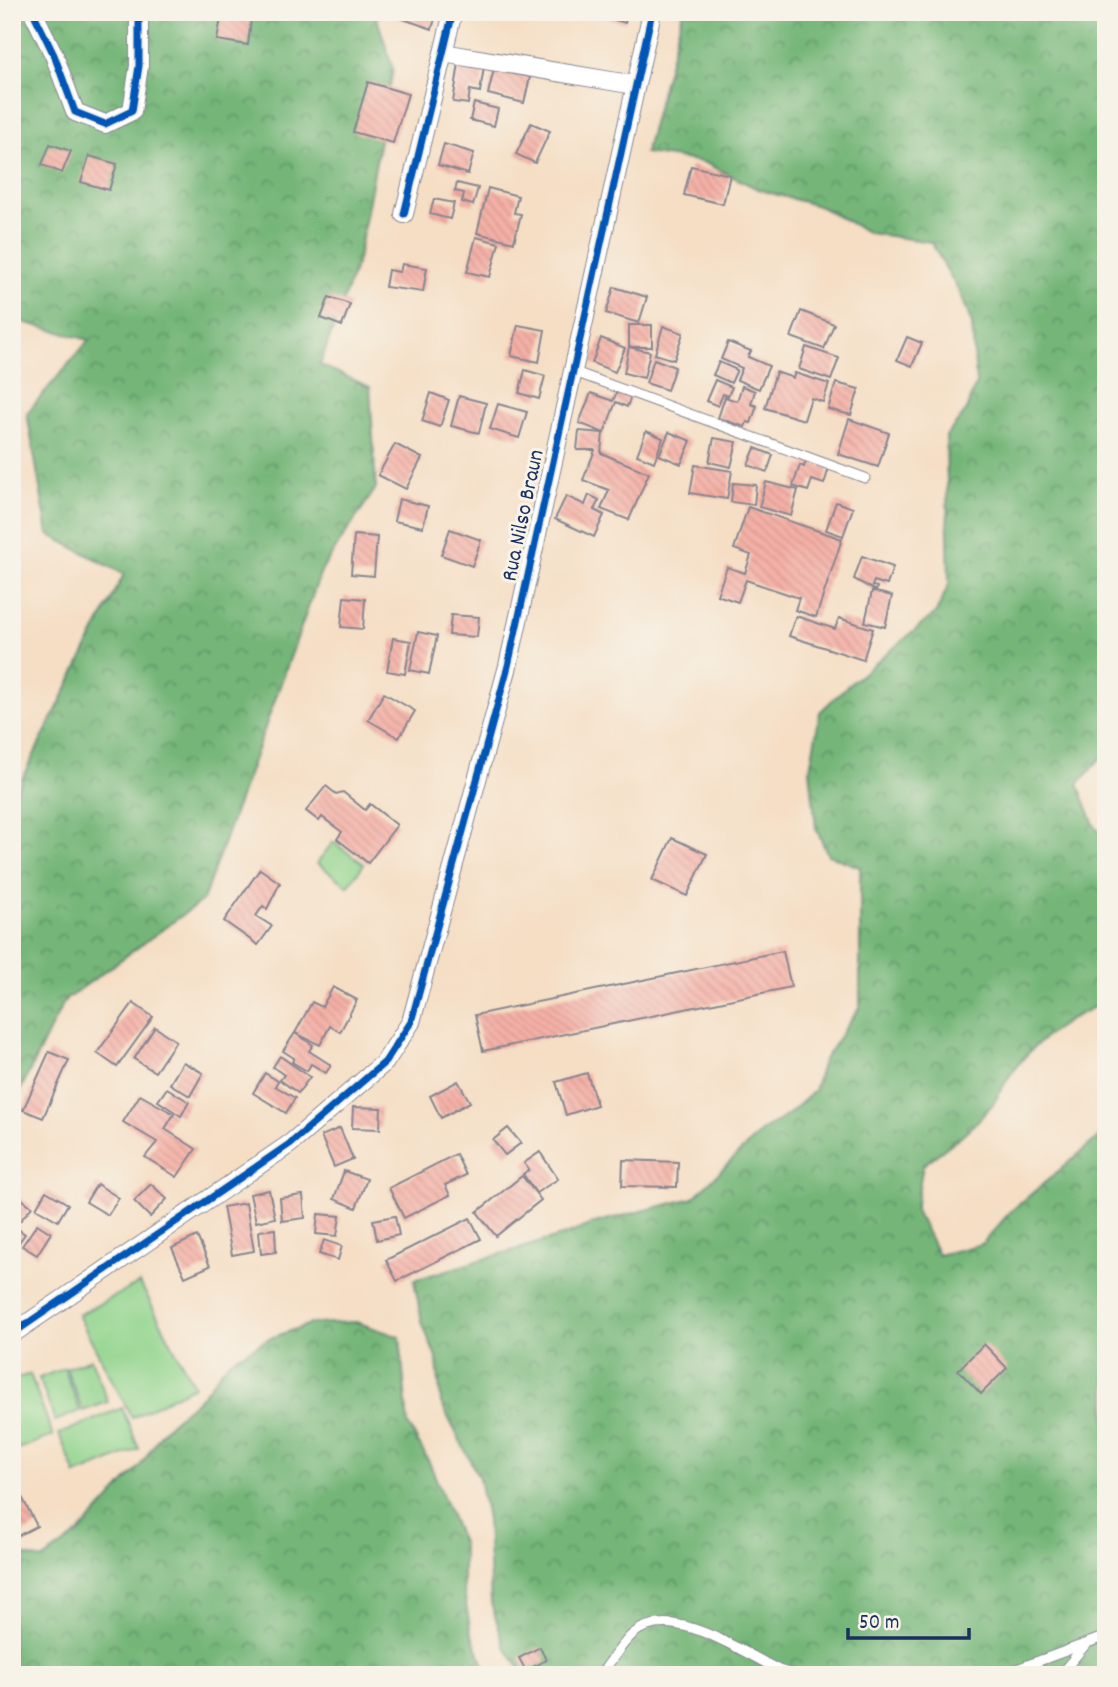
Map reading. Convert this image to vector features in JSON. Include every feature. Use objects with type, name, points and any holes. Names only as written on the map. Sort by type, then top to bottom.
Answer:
[{"type":"street","points":[[33,12],[54,55],[75,112],[105,124],[132,111],[139,66],[139,12]]},
{"type":"street","points":[[404,214],[453,12]]},
{"type":"street","name":"Rua Nilso Braun","points":[[12,1334],[291,1143],[385,1062],[411,1022],[508,666],[652,12]]},
{"type":"street","points":[[443,53],[635,85]]},
{"type":"lane","points":[[572,370],[864,478]]},
{"type":"lane","points":[[603,1671],[634,1634],[652,1623],[685,1625],[795,1675]]},
{"type":"lane","points":[[1001,1675],[1106,1636]]},
{"type":"lane","points":[[1060,1675],[1087,1643]]},
{"type":"green space","points":[[12,12],[375,12],[393,69],[358,259],[320,365],[370,387],[376,488],[322,569],[203,900],[64,1001],[12,1107],[12,799],[124,574],[48,534],[27,413],[89,340],[12,319]]},
{"type":"green space","points":[[683,12],[1106,12],[1106,752],[1078,784],[1095,827],[1106,839],[1106,1002],[1080,1014],[1045,1037],[1012,1072],[995,1100],[977,1122],[923,1165],[915,1209],[938,1255],[982,1244],[1011,1211],[1106,1131],[1106,1675],[524,1675],[504,1645],[491,1603],[487,1520],[479,1478],[441,1403],[437,1361],[422,1322],[414,1280],[568,1234],[598,1222],[693,1198],[762,1131],[789,1114],[814,1091],[823,1061],[860,1007],[860,867],[828,855],[816,828],[810,769],[820,712],[846,687],[936,613],[949,584],[946,436],[966,411],[976,383],[972,324],[961,295],[931,242],[869,233],[819,206],[760,190],[703,162],[645,153]]},
{"type":"green space","points":[[333,842],[364,864],[348,886],[317,863]]},
{"type":"green space","points":[[140,1283],[194,1386],[132,1418],[78,1315]]},
{"type":"green space","points":[[356,1322],[400,1337],[408,1424],[429,1462],[463,1545],[463,1587],[471,1633],[488,1675],[12,1675],[12,1552],[42,1560],[79,1533],[140,1466],[165,1428],[201,1397],[228,1362],[268,1339],[310,1324]]},
{"type":"green space","points":[[91,1359],[108,1402],[83,1411],[66,1368]]},
{"type":"green space","points":[[64,1368],[80,1411],[55,1421],[39,1378]]},
{"type":"green space","points":[[30,1374],[53,1436],[12,1451],[12,1380]]},
{"type":"green space","points":[[122,1408],[139,1449],[76,1475],[59,1434]]},
{"type":"building","points":[[222,12],[252,12],[248,45],[217,40]]},
{"type":"building","points":[[383,12],[437,12],[432,29]]},
{"type":"building","points":[[590,12],[628,12],[625,23]]},
{"type":"building","points":[[459,63],[484,67],[480,92],[470,90],[468,104],[453,102]]},
{"type":"building","points":[[494,69],[530,77],[524,103],[488,94]]},
{"type":"building","points":[[368,82],[408,94],[393,143],[353,132]]},
{"type":"building","points":[[474,103],[498,109],[494,126],[470,120]]},
{"type":"building","points":[[531,123],[550,131],[535,163],[516,154]]},
{"type":"building","points":[[12,130],[24,142],[12,153]]},
{"type":"building","points":[[50,144],[71,151],[62,173],[42,165]]},
{"type":"building","points":[[444,144],[474,153],[468,174],[438,165]]},
{"type":"building","points":[[89,156],[117,164],[109,190],[81,182]]},
{"type":"building","points":[[691,166],[730,175],[723,204],[684,195]]},
{"type":"building","points":[[457,183],[478,188],[473,205],[462,202],[464,193],[455,191]]},
{"type":"building","points":[[488,188],[518,196],[514,213],[521,214],[514,242],[477,233]]},
{"type":"building","points":[[434,199],[454,203],[450,219],[430,214]]},
{"type":"building","points":[[476,237],[499,243],[490,277],[467,272]]},
{"type":"building","points":[[402,264],[427,268],[423,292],[385,287],[388,270],[400,272]]},
{"type":"building","points":[[614,287],[647,297],[639,323],[606,313]]},
{"type":"building","points":[[329,297],[350,304],[342,326],[321,318]]},
{"type":"building","points":[[801,311],[834,324],[824,349],[791,337]]},
{"type":"building","points":[[518,325],[545,330],[539,362],[511,356]]},
{"type":"building","points":[[629,325],[652,325],[652,347],[629,347]]},
{"type":"building","points":[[663,326],[683,333],[674,360],[655,354]]},
{"type":"building","points":[[907,337],[922,343],[912,366],[897,360]]},
{"type":"building","points":[[601,338],[625,348],[615,372],[592,363]]},
{"type":"building","points":[[728,342],[751,351],[748,357],[769,366],[759,389],[737,380],[742,368],[721,359]]},
{"type":"building","points":[[629,347],[650,352],[644,378],[624,373]]},
{"type":"building","points":[[806,347],[839,358],[831,380],[799,369]]},
{"type":"building","points":[[654,359],[675,367],[667,390],[646,383]]},
{"type":"building","points":[[719,362],[737,370],[731,383],[713,375]]},
{"type":"building","points":[[525,370],[545,376],[539,399],[519,393]]},
{"type":"building","points":[[776,372],[793,378],[795,373],[829,384],[823,402],[811,398],[804,420],[765,408]]},
{"type":"building","points":[[715,380],[732,387],[728,396],[723,394],[718,406],[706,401]]},
{"type":"building","points":[[836,383],[859,389],[851,415],[828,409]]},
{"type":"building","points":[[742,386],[755,391],[751,404],[757,406],[751,423],[747,422],[745,427],[718,418],[725,397],[737,401]]},
{"type":"building","points":[[617,391],[631,396],[627,407],[616,402],[604,433],[579,423],[591,393],[613,401]]},
{"type":"building","points":[[431,393],[449,400],[440,427],[422,421]]},
{"type":"building","points":[[459,396],[486,403],[479,433],[451,426]]},
{"type":"building","points":[[498,404],[527,412],[519,438],[490,429]]},
{"type":"building","points":[[849,419],[889,433],[878,467],[838,454]]},
{"type":"building","points":[[579,431],[603,433],[601,453],[649,473],[629,520],[601,509],[609,490],[583,480],[595,450],[577,450]]},
{"type":"building","points":[[646,431],[663,438],[654,462],[637,455]]},
{"type":"building","points":[[669,432],[691,441],[681,464],[659,455]]},
{"type":"building","points":[[714,438],[737,442],[731,467],[709,462]]},
{"type":"building","points":[[395,444],[422,458],[406,489],[378,475]]},
{"type":"building","points":[[755,448],[773,455],[767,472],[748,465]]},
{"type":"building","points":[[806,460],[829,468],[824,484],[812,480],[808,491],[793,486],[800,465],[804,467]]},
{"type":"building","points":[[695,465],[732,471],[727,499],[690,493]]},
{"type":"building","points":[[766,482],[798,490],[791,516],[759,507]]},
{"type":"building","points":[[733,483],[756,485],[754,505],[731,502]]},
{"type":"building","points":[[589,495],[599,500],[594,510],[604,515],[594,537],[555,519],[566,496],[585,505]]},
{"type":"building","points":[[399,499],[428,506],[423,527],[394,521]]},
{"type":"building","points":[[836,502],[853,508],[843,536],[826,530]]},
{"type":"building","points":[[748,507],[842,539],[816,617],[795,610],[799,598],[746,580],[738,602],[717,595],[727,567],[745,573],[751,555],[734,549]]},
{"type":"building","points":[[450,529],[481,540],[472,566],[441,555]]},
{"type":"building","points":[[354,535],[377,537],[374,576],[351,574]]},
{"type":"building","points":[[862,556],[893,567],[887,585],[874,581],[872,586],[877,587],[876,591],[854,579]]},
{"type":"building","points":[[872,591],[892,596],[885,627],[865,622]]},
{"type":"building","points":[[344,597],[365,599],[363,629],[341,627]]},
{"type":"building","points":[[451,615],[479,617],[477,637],[449,635]]},
{"type":"building","points":[[796,616],[835,629],[839,618],[873,629],[863,660],[789,636]]},
{"type":"building","points":[[418,632],[437,636],[429,674],[410,670]]},
{"type":"building","points":[[393,638],[411,641],[405,674],[387,671]]},
{"type":"building","points":[[384,693],[415,711],[399,738],[368,720]]},
{"type":"building","points":[[326,786],[336,794],[343,792],[365,810],[370,804],[397,825],[368,863],[337,839],[342,832],[322,817],[319,821],[306,811]]},
{"type":"building","points":[[672,838],[707,854],[687,896],[652,880]]},
{"type":"building","points":[[260,869],[280,883],[267,909],[263,906],[256,916],[272,926],[258,945],[224,921]]},
{"type":"building","points":[[783,951],[791,987],[483,1051],[475,1015]]},
{"type":"building","points":[[333,987],[357,1000],[340,1032],[330,1026],[320,1045],[295,1033],[312,1002],[322,1007]]},
{"type":"building","points":[[133,1003],[153,1017],[117,1067],[97,1053]]},
{"type":"building","points":[[155,1027],[176,1041],[155,1072],[134,1059]]},
{"type":"building","points":[[295,1033],[313,1045],[309,1051],[331,1065],[326,1073],[311,1064],[307,1071],[292,1062],[294,1058],[283,1051]]},
{"type":"building","points":[[49,1052],[69,1060],[43,1118],[23,1110]]},
{"type":"building","points":[[280,1056],[310,1077],[298,1093],[280,1080],[284,1075],[273,1067]]},
{"type":"building","points":[[183,1062],[203,1073],[190,1096],[170,1084]]},
{"type":"building","points":[[265,1073],[278,1081],[275,1086],[295,1098],[286,1113],[253,1093]]},
{"type":"building","points":[[587,1073],[597,1105],[566,1115],[556,1082]]},
{"type":"building","points":[[458,1081],[470,1102],[441,1118],[430,1096]]},
{"type":"building","points":[[167,1088],[189,1102],[181,1116],[158,1101]]},
{"type":"building","points":[[140,1095],[174,1114],[165,1129],[196,1149],[177,1177],[145,1157],[157,1142],[123,1122]]},
{"type":"building","points":[[353,1107],[381,1108],[380,1129],[352,1128]]},
{"type":"building","points":[[340,1128],[353,1159],[334,1167],[321,1136]]},
{"type":"building","points":[[508,1128],[521,1143],[505,1155],[493,1140]]},
{"type":"building","points":[[540,1152],[558,1179],[536,1193],[523,1174],[529,1170],[524,1163]]},
{"type":"building","points":[[456,1154],[466,1175],[445,1185],[450,1195],[404,1218],[389,1188]]},
{"type":"building","points":[[623,1160],[678,1162],[677,1187],[622,1186]]},
{"type":"building","points":[[344,1171],[367,1179],[356,1208],[334,1199]]},
{"type":"building","points":[[522,1176],[541,1200],[496,1236],[477,1212]]},
{"type":"building","points":[[97,1184],[119,1198],[108,1215],[86,1202]]},
{"type":"building","points":[[151,1184],[167,1199],[150,1217],[134,1201]]},
{"type":"building","points":[[269,1190],[275,1218],[256,1222],[250,1194]]},
{"type":"building","points":[[46,1191],[68,1204],[58,1221],[36,1208]]},
{"type":"building","points":[[303,1195],[305,1218],[282,1221],[280,1198]]},
{"type":"building","points":[[18,1196],[32,1207],[20,1221],[12,1215],[12,1203]]},
{"type":"building","points":[[246,1203],[254,1251],[232,1255],[223,1207]]},
{"type":"building","points":[[318,1214],[340,1216],[337,1236],[316,1234]]},
{"type":"building","points":[[395,1216],[399,1235],[377,1240],[373,1220]]},
{"type":"building","points":[[470,1218],[481,1239],[397,1281],[386,1260]]},
{"type":"building","points":[[37,1224],[51,1233],[37,1255],[22,1246]]},
{"type":"building","points":[[12,1225],[25,1234],[12,1252]]},
{"type":"building","points":[[275,1229],[276,1252],[261,1254],[259,1231]]},
{"type":"building","points":[[197,1236],[210,1266],[185,1277],[172,1248]]},
{"type":"building","points":[[324,1240],[342,1246],[338,1260],[319,1254]]},
{"type":"building","points":[[984,1344],[1007,1368],[981,1394],[958,1370]]},
{"type":"building","points":[[12,1478],[37,1526],[12,1539]]},
{"type":"building","points":[[540,1647],[546,1660],[526,1671],[519,1658]]},
{"type":"cycle path","points":[[33,12],[54,55],[75,112],[105,124],[132,111],[139,66],[139,12]]},
{"type":"cycle path","points":[[404,214],[453,12]]},
{"type":"cycle path","points":[[12,1334],[291,1143],[385,1062],[411,1022],[508,666],[652,12]]}]
